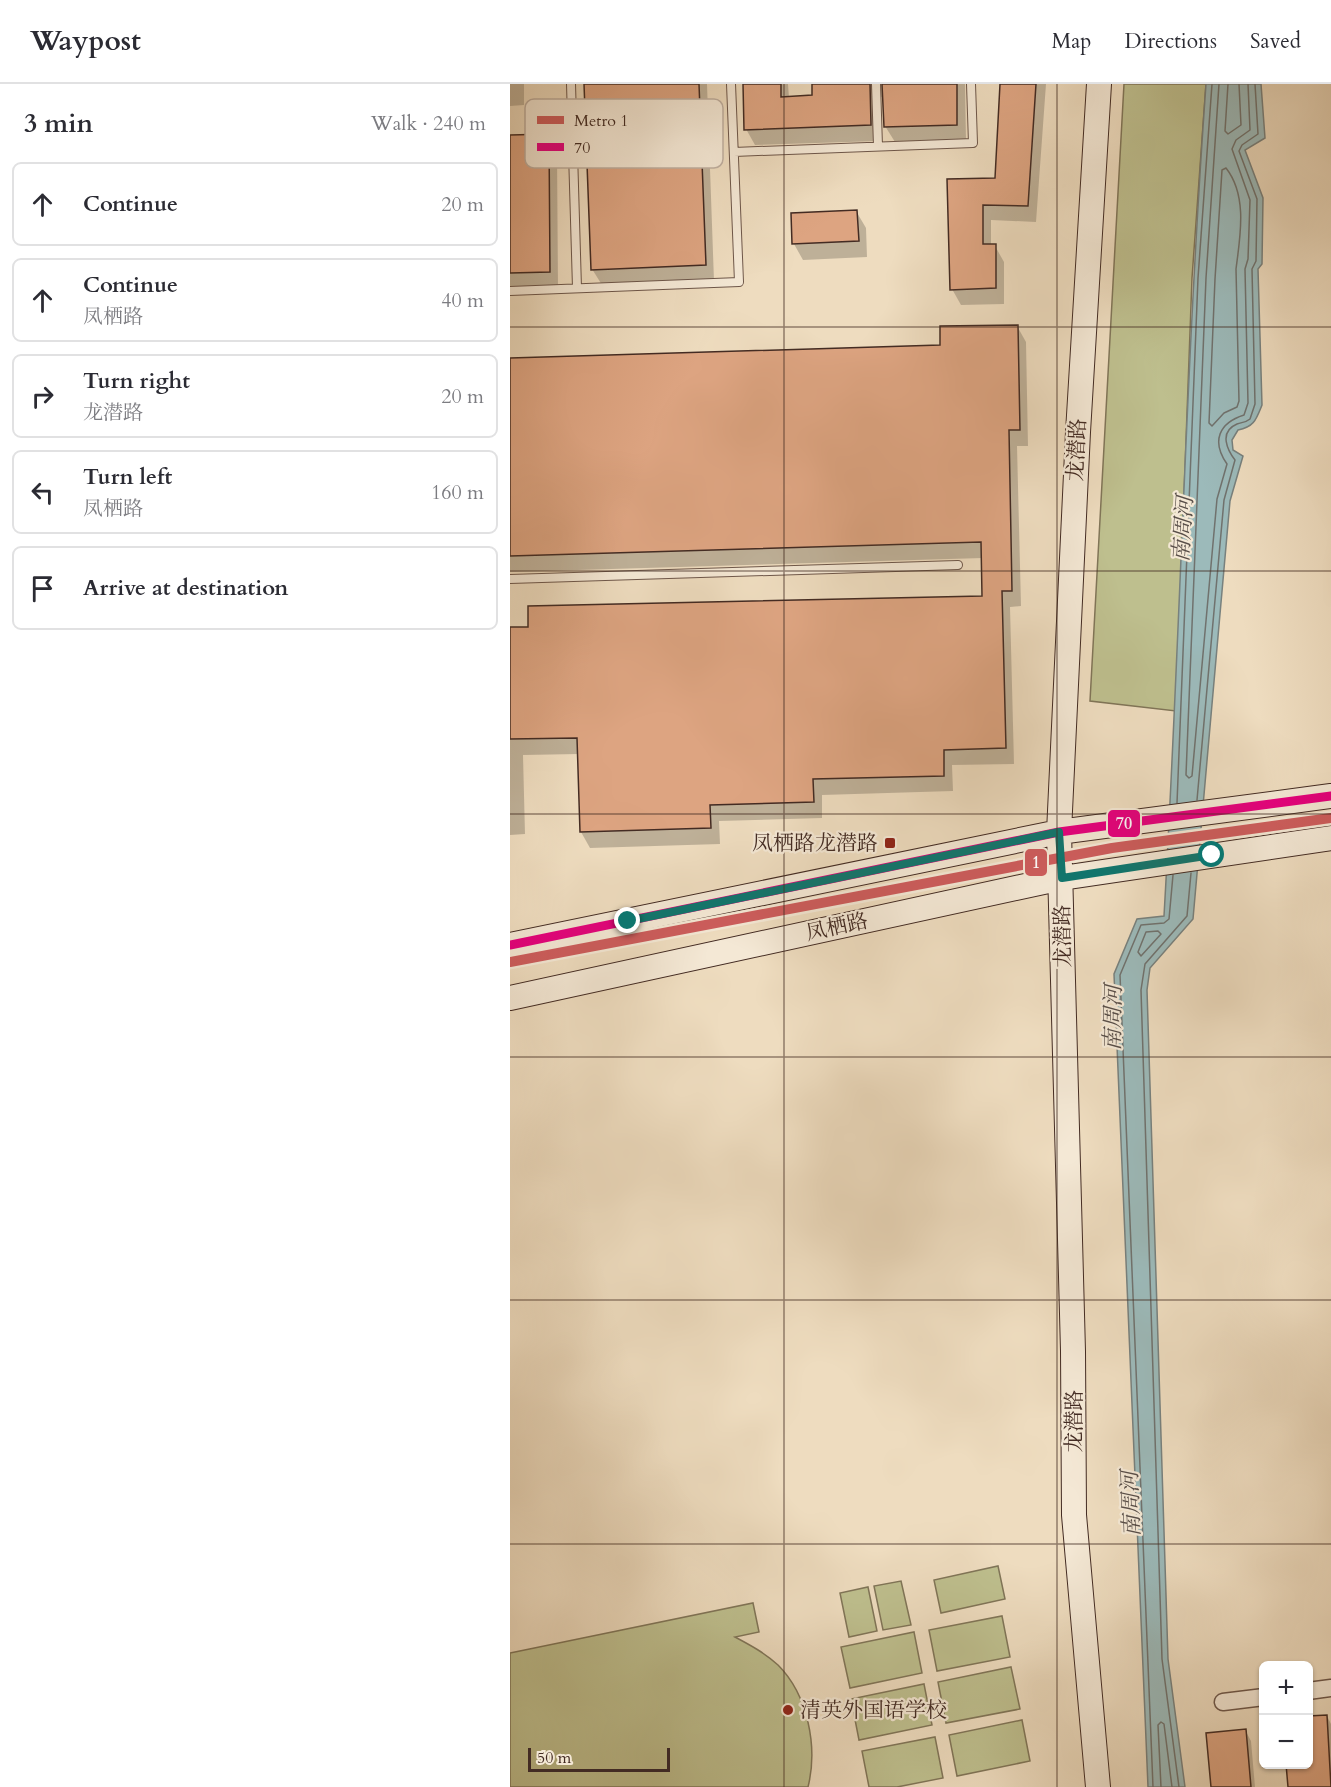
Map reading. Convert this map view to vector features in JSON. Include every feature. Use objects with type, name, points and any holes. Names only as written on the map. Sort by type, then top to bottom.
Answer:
[{"type":"street","name":"龙潜路","points":[[1098,1787],[1074,1515],[1073,1351],[1059,832],[1078,432],[1099,84]]},
{"type":"street","points":[[510,945],[1059,832],[1331,796]]},
{"type":"street","name":"凤栖路","points":[[510,998],[1062,878],[1331,838]]},
{"type":"street","points":[[1313,1690],[1331,1688]]},
{"type":"street","points":[[1223,1702],[1259,1698]]},
{"type":"lane","points":[[571,84],[571,99]]},
{"type":"lane","points":[[510,291],[739,282],[731,84]]},
{"type":"lane","points":[[876,84],[878,146]]},
{"type":"lane","points":[[734,152],[973,143],[971,84]]},
{"type":"lane","points":[[573,168],[577,288]]},
{"type":"lane","points":[[510,579],[958,565]]},
{"type":"green space","points":[[1124,84],[1206,84],[1192,278],[1176,711],[1090,701]]},
{"type":"green space","points":[[998,1566],[1005,1599],[941,1613],[934,1580]]},
{"type":"green space","points":[[901,1581],[911,1625],[883,1630],[874,1586]]},
{"type":"green space","points":[[868,1587],[877,1631],[849,1637],[840,1593]]},
{"type":"green space","points":[[753,1603],[759,1632],[735,1637],[763,1653],[778,1665],[797,1691],[808,1722],[811,1739],[811,1772],[808,1787],[510,1787],[510,1653]]},
{"type":"green space","points":[[1002,1616],[1010,1657],[937,1671],[929,1630]]},
{"type":"green space","points":[[914,1632],[922,1673],[850,1688],[841,1647]]},
{"type":"green space","points":[[1011,1667],[1020,1709],[946,1723],[938,1682]]},
{"type":"green space","points":[[924,1684],[932,1725],[859,1740],[851,1699]]},
{"type":"green space","points":[[1022,1720],[1030,1761],[957,1776],[949,1735]]},
{"type":"green space","points":[[935,1737],[943,1778],[897,1787],[869,1787],[862,1751]]},
{"type":"water","name":"南周河","points":[[1206,84],[1261,84],[1265,138],[1245,150],[1263,198],[1262,264],[1258,269],[1262,405],[1254,422],[1238,430],[1232,440],[1233,450],[1243,456],[1230,501],[1193,919],[1150,968],[1147,990],[1168,1659],[1185,1787],[1148,1787],[1114,974],[1137,919],[1164,916],[1193,292]]},
{"type":"building","points":[[584,84],[699,84],[700,99],[585,99]]},
{"type":"building","points":[[743,84],[781,84],[781,97],[812,95],[812,84],[870,84],[871,125],[744,130]]},
{"type":"building","points":[[882,84],[957,84],[957,125],[884,127]]},
{"type":"building","points":[[1000,84],[1036,84],[1028,206],[983,205],[983,244],[996,244],[996,288],[950,290],[947,179],[995,178]]},
{"type":"building","points":[[510,135],[525,135],[525,168],[549,168],[550,272],[510,273]]},
{"type":"building","points":[[587,168],[702,168],[706,265],[591,270]]},
{"type":"building","points":[[857,210],[859,241],[792,244],[791,213]]},
{"type":"building","points":[[1018,325],[1020,430],[1009,430],[1012,591],[1002,591],[1006,748],[944,750],[944,776],[813,779],[814,802],[710,805],[711,828],[580,832],[577,738],[510,739],[510,627],[528,627],[528,606],[982,596],[981,542],[510,556],[510,358],[940,345],[940,326]]},
{"type":"building","points":[[1327,1715],[1331,1787],[1288,1787],[1286,1769],[1313,1769],[1313,1716]]},
{"type":"building","points":[[1246,1729],[1251,1787],[1211,1787],[1206,1733]]},
{"type":"metro line","name":"1","points":[[510,962],[1112,848],[1331,818]]},
{"type":"transit line","name":"70","points":[[510,945],[1059,832],[1331,796]]},
{"type":"place","name":"凤栖路龙潜路","points":[[890,843]]},
{"type":"place","name":"清英外国语学校","points":[[788,1710]]},
{"type":"route","points":[[628,921],[1059,832],[1062,878],[1212,855]]}]
